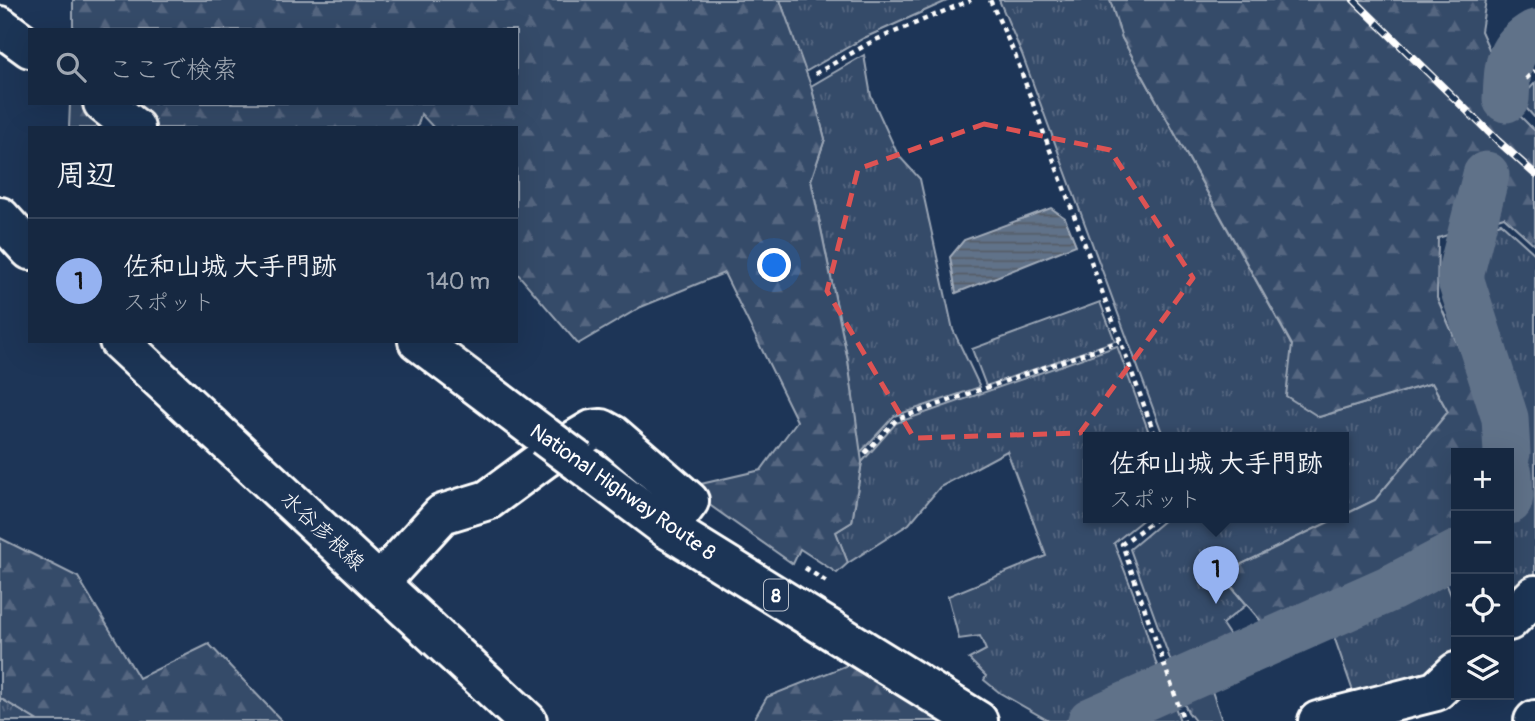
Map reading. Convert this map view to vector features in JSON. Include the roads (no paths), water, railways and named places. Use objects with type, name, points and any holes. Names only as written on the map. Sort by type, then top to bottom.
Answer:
[{"type":"main road","points":[[0,26],[28,47]]},
{"type":"main road","points":[[106,105],[132,126]]},
{"type":"main road","points":[[0,217],[28,248]]},
{"type":"main road","name":"水谷彦根線","points":[[121,343],[527,721]]},
{"type":"main road","name":"National Highway Route 8","points":[[421,343],[668,529],[978,721]]},
{"type":"main road","points":[[379,583],[442,514],[488,500],[545,458],[592,430],[602,429],[613,435],[689,501],[668,529]]},
{"type":"main road","points":[[1514,616],[1535,595]]},
{"type":"main road","points":[[1318,721],[1436,691],[1451,677]]},
{"type":"waterway","points":[[1506,99],[1508,69],[1513,53],[1525,39],[1535,33]]},
{"type":"waterway","points":[[1486,175],[1461,281],[1505,418],[1507,448]]},
{"type":"waterway","points":[[1091,721],[1393,587],[1451,557]]},
{"type":"railway","points":[[1354,0],[1535,174]]},
{"type":"place","name":"佐和山城 大手門跡","points":[[1216,604]]}]
